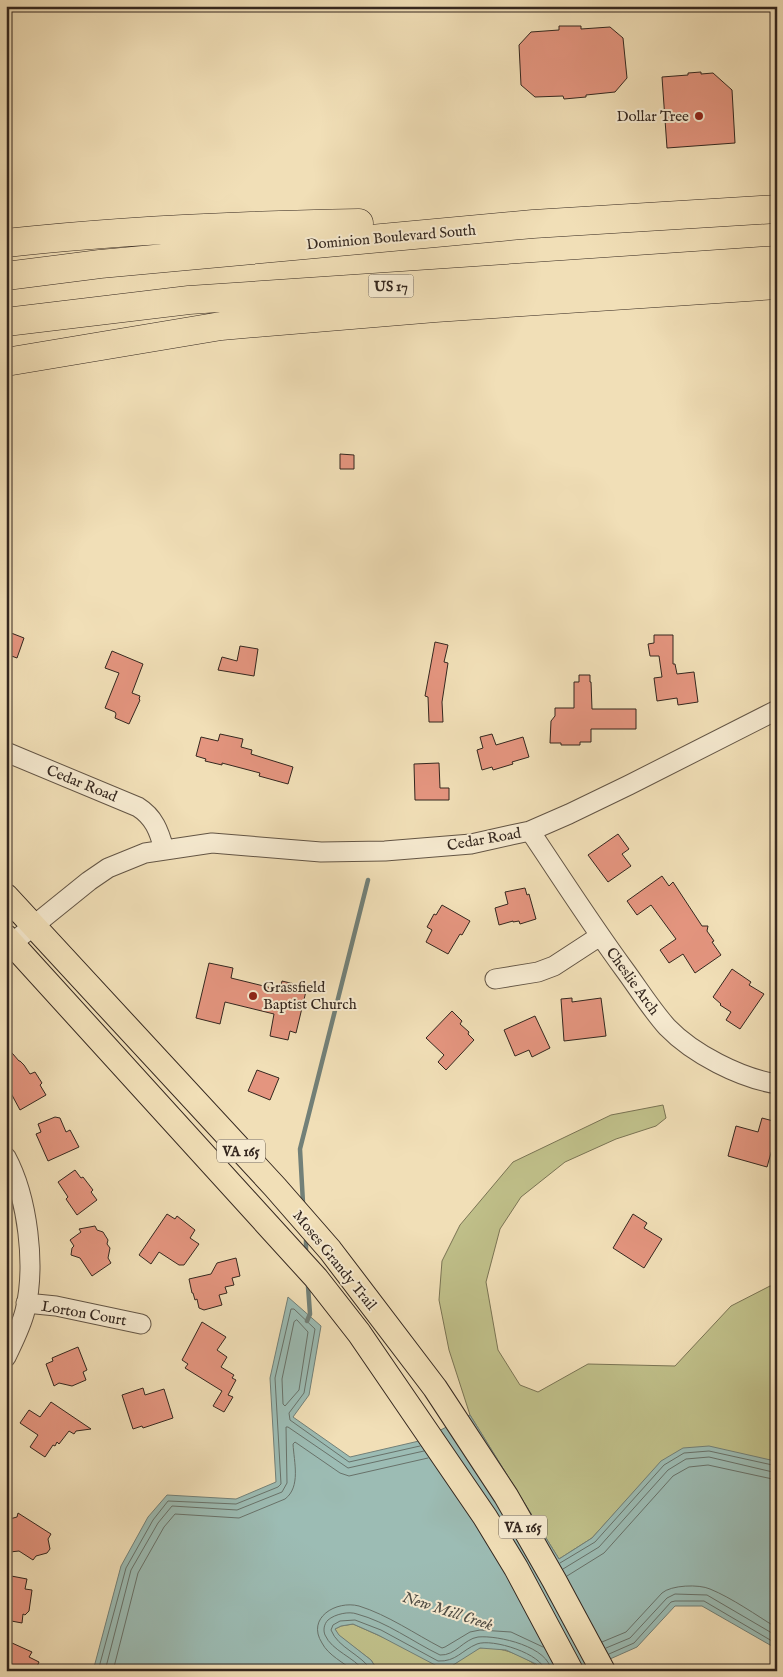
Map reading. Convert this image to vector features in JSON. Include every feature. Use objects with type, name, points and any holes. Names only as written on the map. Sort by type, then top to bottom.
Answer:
[{"type":"highway","name":"Dominion Boulevard South","points":[[6,276],[100,264],[533,224],[777,209]]},
{"type":"highway","points":[[6,243],[82,235],[279,224],[455,222],[533,224]]},
{"type":"highway","name":"US 17","points":[[6,322],[190,300],[777,260]]},
{"type":"highway","points":[[6,362],[221,326],[445,307],[777,285]]},
{"type":"main road","name":"Moses Grandy Trail","points":[[6,896],[275,1187],[330,1250],[435,1388],[506,1496],[603,1671]]},
{"type":"main road","name":"Moses Grandy Trail","points":[[8,942],[316,1278],[359,1333],[485,1517],[516,1568],[571,1671]]},
{"type":"street","name":"Cedar Road","points":[[8,942],[108,868],[145,852],[212,843],[281,847],[321,852],[385,851],[471,844],[530,831],[630,785],[777,710]]},
{"type":"street","name":"Cedar Road","points":[[6,752],[138,807],[152,818],[159,831],[164,849]]},
{"type":"street","name":"Cheslie Arch","points":[[530,831],[600,936],[668,1028],[696,1050],[728,1068],[754,1079],[777,1084]]},
{"type":"street","points":[[495,979],[538,972],[554,966],[600,936]]},
{"type":"street","points":[[6,1157],[19,1191],[26,1218],[30,1248],[26,1303],[20,1328],[6,1357]]},
{"type":"street","name":"Lorton Court","points":[[26,1303],[65,1308],[141,1324]]},
{"type":"green space","points":[[663,1105],[666,1118],[656,1126],[616,1139],[565,1162],[521,1197],[500,1229],[486,1282],[498,1350],[520,1385],[538,1392],[588,1364],[675,1366],[731,1306],[770,1286],[777,1286],[777,1463],[774,1461],[661,1462],[592,1538],[559,1559],[470,1415],[449,1350],[439,1300],[442,1261],[460,1225],[513,1162],[611,1115]]},
{"type":"green space","points":[[353,1624],[450,1667],[480,1648],[496,1648],[530,1661],[542,1671],[378,1671],[371,1660],[338,1635],[335,1629]]},
{"type":"water","name":"New Mill Creek","points":[[288,1297],[321,1326],[309,1395],[293,1417],[350,1457],[419,1441],[470,1415],[559,1559],[592,1538],[661,1461],[683,1448],[709,1446],[775,1461],[777,1463],[777,1649],[702,1606],[675,1606],[637,1647],[583,1671],[542,1671],[536,1664],[506,1650],[480,1648],[450,1667],[437,1666],[353,1624],[335,1629],[339,1635],[371,1660],[378,1671],[93,1671],[121,1566],[148,1517],[167,1495],[236,1499],[276,1482],[270,1378]]},
{"type":"building","points":[[559,26],[581,26],[581,29],[610,27],[623,38],[627,78],[615,92],[564,99],[563,96],[535,97],[521,85],[519,45],[531,32],[559,30]]},
{"type":"building","name":"Dollar Tree","points":[[701,72],[701,74],[713,73],[732,90],[735,143],[667,148],[662,77]]},
{"type":"building","points":[[340,454],[354,455],[354,469],[340,469]]},
{"type":"building","points":[[6,631],[24,638],[17,658],[6,654]]},
{"type":"building","points":[[654,635],[673,635],[673,664],[675,664],[677,674],[694,672],[698,702],[678,705],[677,698],[657,701],[654,678],[662,677],[659,656],[650,656],[648,644],[654,643]]},
{"type":"building","points":[[435,642],[448,645],[444,662],[448,663],[442,702],[443,722],[429,722],[428,697],[425,696]]},
{"type":"building","points":[[240,646],[258,649],[254,676],[218,670],[222,657],[237,661]]},
{"type":"building","points":[[112,651],[143,664],[132,693],[140,696],[140,700],[129,724],[115,718],[115,712],[105,708],[119,673],[105,668]]},
{"type":"building","points":[[579,675],[590,675],[592,709],[636,709],[636,729],[591,729],[591,742],[580,742],[580,745],[550,743],[551,721],[555,716],[555,708],[574,708],[574,682],[579,682]]},
{"type":"building","points":[[220,734],[243,739],[241,747],[252,750],[251,754],[293,767],[288,784],[259,776],[260,773],[222,763],[222,765],[205,761],[206,759],[196,756],[201,737],[218,741]]},
{"type":"building","points":[[492,734],[496,745],[523,737],[529,757],[493,770],[492,767],[482,770],[477,750],[483,748],[480,737]]},
{"type":"building","points":[[439,763],[440,788],[449,788],[449,800],[415,800],[414,764]]},
{"type":"building","points":[[618,834],[629,849],[622,854],[631,866],[608,882],[588,855]]},
{"type":"building","points":[[662,876],[669,886],[673,882],[702,926],[708,926],[707,931],[721,955],[695,973],[683,954],[669,963],[660,950],[676,939],[651,905],[637,915],[627,901]]},
{"type":"building","points":[[525,888],[527,895],[529,894],[536,919],[520,924],[519,921],[513,921],[499,925],[495,908],[508,904],[505,892]]},
{"type":"building","points":[[442,905],[470,921],[448,954],[426,942],[432,930],[427,927],[434,914],[436,915]]},
{"type":"building","name":"Grassfield Baptist Church","points":[[209,963],[233,968],[231,978],[280,990],[282,981],[307,987],[296,1033],[290,1031],[288,1040],[270,1036],[274,1014],[225,1002],[220,1024],[196,1018]]},
{"type":"building","points":[[732,969],[751,982],[749,985],[764,994],[740,1029],[726,1020],[731,1012],[720,1005],[713,997]]},
{"type":"building","points":[[572,998],[572,1002],[601,998],[606,1036],[564,1041],[561,999]]},
{"type":"building","points":[[452,1011],[462,1021],[460,1024],[469,1032],[468,1034],[474,1040],[446,1070],[438,1062],[444,1055],[426,1038]]},
{"type":"building","points":[[535,1016],[550,1048],[532,1057],[529,1050],[515,1056],[504,1030]]},
{"type":"building","points":[[6,1046],[30,1074],[35,1072],[42,1083],[40,1085],[46,1095],[20,1110],[6,1084]]},
{"type":"building","points":[[257,1070],[279,1078],[270,1100],[248,1091]]},
{"type":"building","points":[[55,1117],[60,1118],[66,1132],[70,1130],[79,1147],[48,1161],[36,1134],[41,1132],[38,1124]]},
{"type":"building","points":[[762,1118],[777,1122],[777,1132],[767,1167],[728,1156],[736,1126],[758,1132]]},
{"type":"building","points":[[75,1170],[93,1190],[91,1192],[97,1200],[77,1215],[66,1199],[68,1197],[58,1182]]},
{"type":"building","points":[[167,1214],[175,1219],[177,1216],[195,1230],[190,1238],[199,1244],[184,1265],[179,1265],[159,1252],[151,1264],[139,1255]]},
{"type":"building","points":[[633,1214],[647,1223],[644,1228],[662,1239],[644,1268],[613,1248]]},
{"type":"building","points":[[95,1226],[97,1230],[103,1232],[108,1240],[107,1244],[110,1248],[108,1258],[111,1263],[92,1276],[80,1258],[71,1255],[74,1246],[70,1240],[81,1232],[79,1229]]},
{"type":"building","points":[[236,1258],[240,1276],[232,1278],[234,1285],[225,1287],[227,1293],[219,1295],[222,1305],[204,1310],[199,1308],[197,1299],[195,1300],[192,1293],[189,1279],[211,1274],[217,1263]]},
{"type":"building","points":[[202,1322],[226,1337],[217,1350],[227,1357],[221,1367],[234,1375],[232,1378],[236,1380],[228,1395],[233,1397],[224,1412],[213,1406],[222,1391],[185,1368],[188,1364],[182,1360]]},
{"type":"building","points":[[78,1347],[87,1370],[83,1372],[86,1380],[72,1386],[59,1383],[54,1386],[46,1364],[53,1361],[52,1358]]},
{"type":"building","points":[[143,1388],[145,1395],[164,1389],[173,1418],[143,1428],[142,1426],[133,1429],[122,1395]]},
{"type":"building","points":[[51,1402],[91,1429],[76,1431],[74,1434],[69,1431],[59,1444],[57,1442],[55,1446],[53,1445],[45,1457],[30,1447],[38,1435],[20,1423],[29,1410],[40,1417]]},
{"type":"building","points":[[18,1513],[51,1534],[48,1539],[50,1549],[47,1553],[36,1556],[33,1560],[19,1551],[10,1552],[6,1520],[17,1517]]},
{"type":"building","points":[[6,1575],[27,1579],[25,1589],[32,1590],[29,1611],[25,1615],[23,1614],[22,1623],[6,1620]]},
{"type":"building","points":[[12,1643],[32,1652],[29,1657],[39,1662],[35,1671],[6,1671],[6,1646],[9,1647]]},
{"type":"waterway","points":[[303,1203],[300,1149],[368,880]]},
{"type":"waterway","points":[[306,1240],[306,1250]]},
{"type":"waterway","points":[[307,1321],[310,1314],[308,1286]]},
{"type":"place","name":"Dollar Tree","points":[[699,116]]},
{"type":"place","name":"Grassfield Baptist Church","points":[[253,996]]}]
